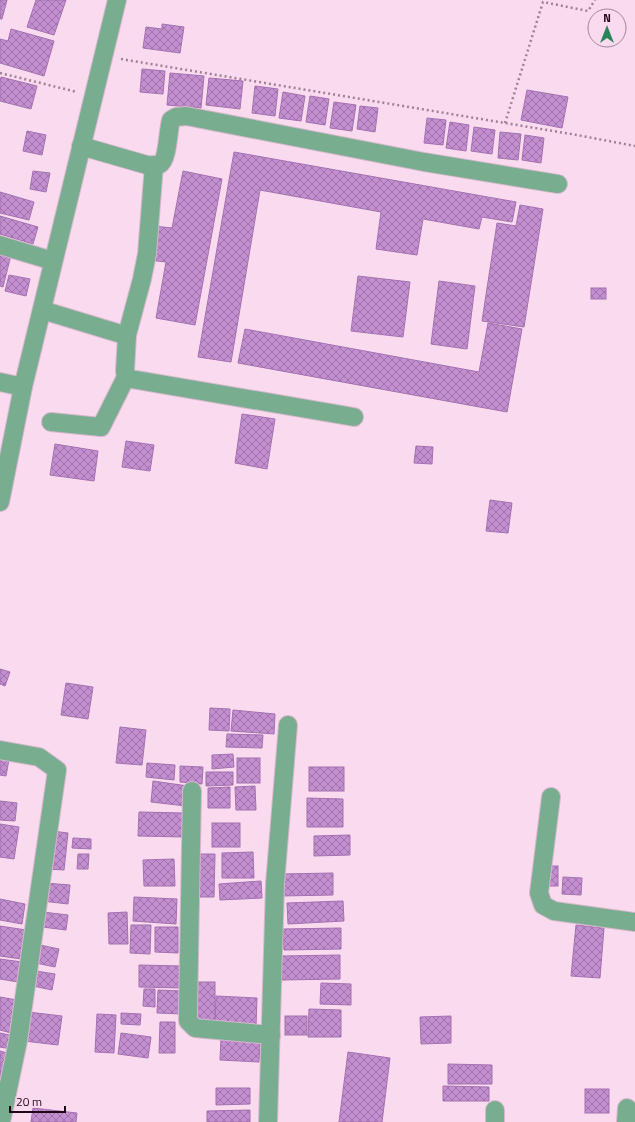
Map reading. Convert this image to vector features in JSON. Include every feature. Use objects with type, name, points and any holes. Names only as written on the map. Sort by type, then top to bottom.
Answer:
[{"type":"street","points":[[0,502],[23,387],[103,56],[111,1]]},
{"type":"street","points":[[81,146],[147,164],[159,164],[164,160],[171,120],[176,117],[186,116],[424,162],[558,184]]},
{"type":"street","points":[[51,422],[100,427],[126,377],[127,335],[147,254],[154,165]]},
{"type":"street","points":[[0,245],[53,261]]},
{"type":"street","points":[[42,310],[127,335]]},
{"type":"street","points":[[126,377],[354,417]]},
{"type":"street","points":[[0,382],[23,387]]},
{"type":"street","points":[[268,1122],[275,884],[288,725]]},
{"type":"street","points":[[0,750],[39,758],[57,770],[18,1041],[1,1122]]},
{"type":"street","points":[[192,792],[188,1021],[195,1028],[235,1033],[271,1035]]},
{"type":"street","points":[[551,797],[539,893],[543,905],[554,911],[635,922]]},
{"type":"path","points":[[505,123],[543,2],[588,11],[595,0]]},
{"type":"path","points":[[103,56],[635,146]]},
{"type":"path","points":[[0,73],[93,96]]},
{"type":"building","points":[[0,0],[7,0],[2,19],[0,19]]},
{"type":"building","points":[[36,0],[66,0],[54,35],[27,27]]},
{"type":"building","points":[[162,24],[184,27],[180,53],[143,48],[146,27],[162,29]]},
{"type":"building","points":[[11,29],[54,41],[44,76],[0,63],[0,39],[8,41]]},
{"type":"building","points":[[142,69],[165,71],[163,94],[140,92]]},
{"type":"building","points":[[170,73],[204,76],[201,108],[167,105]]},
{"type":"building","points":[[1,77],[37,86],[31,109],[0,101]]},
{"type":"building","points":[[209,78],[243,81],[240,109],[206,105]]},
{"type":"building","points":[[255,86],[278,89],[275,116],[252,113]]},
{"type":"building","points":[[527,90],[568,97],[562,128],[521,120]]},
{"type":"building","points":[[283,92],[305,96],[301,121],[279,118]]},
{"type":"building","points":[[310,96],[329,99],[325,125],[306,122]]},
{"type":"building","points":[[334,102],[356,105],[352,131],[330,128]]},
{"type":"building","points":[[360,106],[378,108],[375,132],[357,129]]},
{"type":"building","points":[[427,118],[446,120],[443,145],[424,143]]},
{"type":"building","points":[[450,122],[469,125],[466,151],[446,148]]},
{"type":"building","points":[[474,127],[495,130],[492,154],[471,151]]},
{"type":"building","points":[[27,131],[46,135],[42,155],[23,151]]},
{"type":"building","points":[[500,132],[521,134],[518,160],[498,158]]},
{"type":"building","points":[[525,135],[544,138],[541,163],[522,160]]},
{"type":"building","points":[[234,152],[516,202],[512,222],[482,217],[479,229],[423,219],[417,255],[376,249],[381,212],[260,190],[231,362],[198,357]]},
{"type":"building","points":[[33,171],[50,173],[46,192],[30,189]]},
{"type":"building","points":[[183,171],[222,179],[195,325],[156,318],[166,262],[149,260],[154,226],[172,228]]},
{"type":"building","points":[[0,192],[34,202],[29,220],[0,213]]},
{"type":"building","points":[[520,205],[543,209],[524,327],[482,321],[497,223],[516,226]]},
{"type":"building","points":[[0,216],[38,227],[33,244],[0,234]]},
{"type":"building","points":[[0,252],[11,255],[3,287],[0,286]]},
{"type":"building","points":[[9,275],[30,279],[26,296],[5,291]]},
{"type":"building","points":[[358,276],[410,282],[403,337],[351,331]]},
{"type":"building","points":[[439,281],[475,286],[467,349],[431,344]]},
{"type":"building","points":[[591,288],[606,288],[606,299],[591,299]]},
{"type":"building","points":[[488,323],[522,329],[507,412],[238,363],[245,329],[479,372]]},
{"type":"building","points":[[242,414],[275,419],[267,469],[235,463]]},
{"type":"building","points":[[126,441],[154,445],[150,471],[122,467]]},
{"type":"building","points":[[55,444],[98,451],[94,481],[50,475]]},
{"type":"building","points":[[416,446],[433,447],[432,464],[414,463]]},
{"type":"building","points":[[490,500],[512,503],[508,533],[486,531]]},
{"type":"building","points":[[0,669],[10,672],[5,686],[0,684]]},
{"type":"building","points":[[66,683],[93,687],[88,719],[61,715]]},
{"type":"building","points":[[210,708],[230,709],[229,731],[209,730]]},
{"type":"building","points":[[233,710],[275,714],[274,734],[231,731]]},
{"type":"building","points":[[120,727],[146,730],[142,765],[116,763]]},
{"type":"building","points":[[227,734],[263,735],[262,748],[226,747]]},
{"type":"building","points":[[0,753],[10,754],[6,776],[0,775]]},
{"type":"building","points":[[233,754],[234,767],[212,769],[212,755]]},
{"type":"building","points":[[237,758],[260,758],[260,783],[237,783]]},
{"type":"building","points":[[147,763],[175,765],[174,780],[146,777]]},
{"type":"building","points":[[180,766],[203,767],[202,784],[180,782]]},
{"type":"building","points":[[309,767],[344,767],[344,791],[309,791]]},
{"type":"building","points":[[206,772],[233,772],[233,785],[206,786]]},
{"type":"building","points":[[153,781],[188,786],[186,806],[151,802]]},
{"type":"building","points":[[255,786],[256,810],[236,810],[235,787]]},
{"type":"building","points":[[230,787],[230,808],[208,808],[208,788]]},
{"type":"building","points":[[307,798],[343,799],[343,827],[307,827]]},
{"type":"building","points":[[0,801],[17,803],[15,821],[0,820]]},
{"type":"building","points":[[139,812],[184,813],[184,837],[138,836]]},
{"type":"building","points":[[212,823],[240,823],[240,847],[212,847]]},
{"type":"building","points":[[0,824],[19,827],[14,859],[0,857]]},
{"type":"building","points":[[52,831],[68,833],[64,870],[47,869]]},
{"type":"building","points":[[350,835],[350,855],[314,856],[314,836]]},
{"type":"building","points":[[73,838],[91,839],[91,849],[72,848]]},
{"type":"building","points":[[253,852],[254,878],[222,878],[222,853]]},
{"type":"building","points":[[78,854],[89,854],[88,869],[77,869]]},
{"type":"building","points":[[193,854],[215,854],[214,897],[192,897]]},
{"type":"building","points":[[174,859],[175,886],[144,886],[143,860]]},
{"type":"building","points":[[548,866],[558,866],[558,886],[548,886]]},
{"type":"building","points":[[333,873],[333,895],[281,896],[280,874]]},
{"type":"building","points":[[563,877],[582,878],[581,895],[562,894]]},
{"type":"building","points":[[261,881],[262,898],[220,900],[219,884]]},
{"type":"building","points":[[45,883],[70,885],[68,904],[42,901]]},
{"type":"building","points":[[134,897],[177,899],[176,924],[133,921]]},
{"type":"building","points":[[0,899],[25,904],[22,924],[0,920]]},
{"type":"building","points":[[343,901],[344,921],[288,924],[287,903]]},
{"type":"building","points":[[43,912],[68,915],[66,930],[42,927]]},
{"type":"building","points":[[127,912],[128,944],[109,944],[108,913]]},
{"type":"building","points":[[131,925],[151,925],[150,954],[130,953]]},
{"type":"building","points":[[576,925],[604,928],[600,978],[571,976]]},
{"type":"building","points":[[0,926],[26,930],[21,959],[0,956]]},
{"type":"building","points":[[155,927],[178,927],[178,953],[155,952]]},
{"type":"building","points":[[341,928],[341,949],[284,950],[283,929]]},
{"type":"building","points":[[40,945],[59,949],[55,967],[36,963]]},
{"type":"building","points":[[340,955],[340,979],[282,980],[282,956]]},
{"type":"building","points":[[0,959],[22,962],[18,982],[0,979]]},
{"type":"building","points":[[139,965],[182,966],[181,988],[139,987]]},
{"type":"building","points":[[36,971],[55,974],[52,990],[33,986]]},
{"type":"building","points":[[195,982],[215,982],[215,1020],[195,1020]]},
{"type":"building","points":[[321,983],[351,984],[351,1005],[320,1004]]},
{"type":"building","points":[[144,989],[155,989],[155,1007],[143,1006]]},
{"type":"building","points":[[158,990],[183,991],[182,1014],[157,1013]]},
{"type":"building","points":[[216,996],[257,998],[256,1026],[215,1024]]},
{"type":"building","points":[[0,997],[17,1000],[11,1033],[0,1030]]},
{"type":"building","points":[[309,1009],[341,1010],[341,1037],[308,1037]]},
{"type":"building","points":[[28,1012],[62,1016],[58,1045],[24,1041]]},
{"type":"building","points":[[121,1013],[141,1014],[140,1025],[121,1024]]},
{"type":"building","points":[[97,1014],[116,1015],[114,1053],[95,1052]]},
{"type":"building","points":[[285,1016],[307,1016],[307,1035],[285,1035]]},
{"type":"building","points":[[451,1016],[451,1043],[421,1044],[420,1017]]},
{"type":"building","points":[[160,1022],[175,1022],[175,1053],[159,1053]]},
{"type":"building","points":[[0,1033],[14,1036],[11,1049],[0,1047]]},
{"type":"building","points":[[121,1033],[151,1037],[148,1058],[118,1054]]},
{"type":"building","points":[[221,1038],[260,1040],[259,1062],[220,1060]]},
{"type":"building","points":[[0,1051],[7,1053],[2,1076],[0,1076]]},
{"type":"building","points":[[348,1052],[390,1058],[382,1122],[339,1122]]},
{"type":"building","points":[[448,1064],[492,1065],[492,1084],[448,1084]]},
{"type":"building","points":[[443,1086],[489,1087],[489,1101],[443,1101]]},
{"type":"building","points":[[216,1088],[250,1088],[250,1104],[216,1105]]},
{"type":"building","points":[[585,1089],[609,1089],[609,1113],[585,1113]]},
{"type":"building","points":[[33,1108],[77,1113],[76,1122],[31,1122]]},
{"type":"building","points":[[250,1110],[250,1122],[207,1122],[207,1111]]}]
